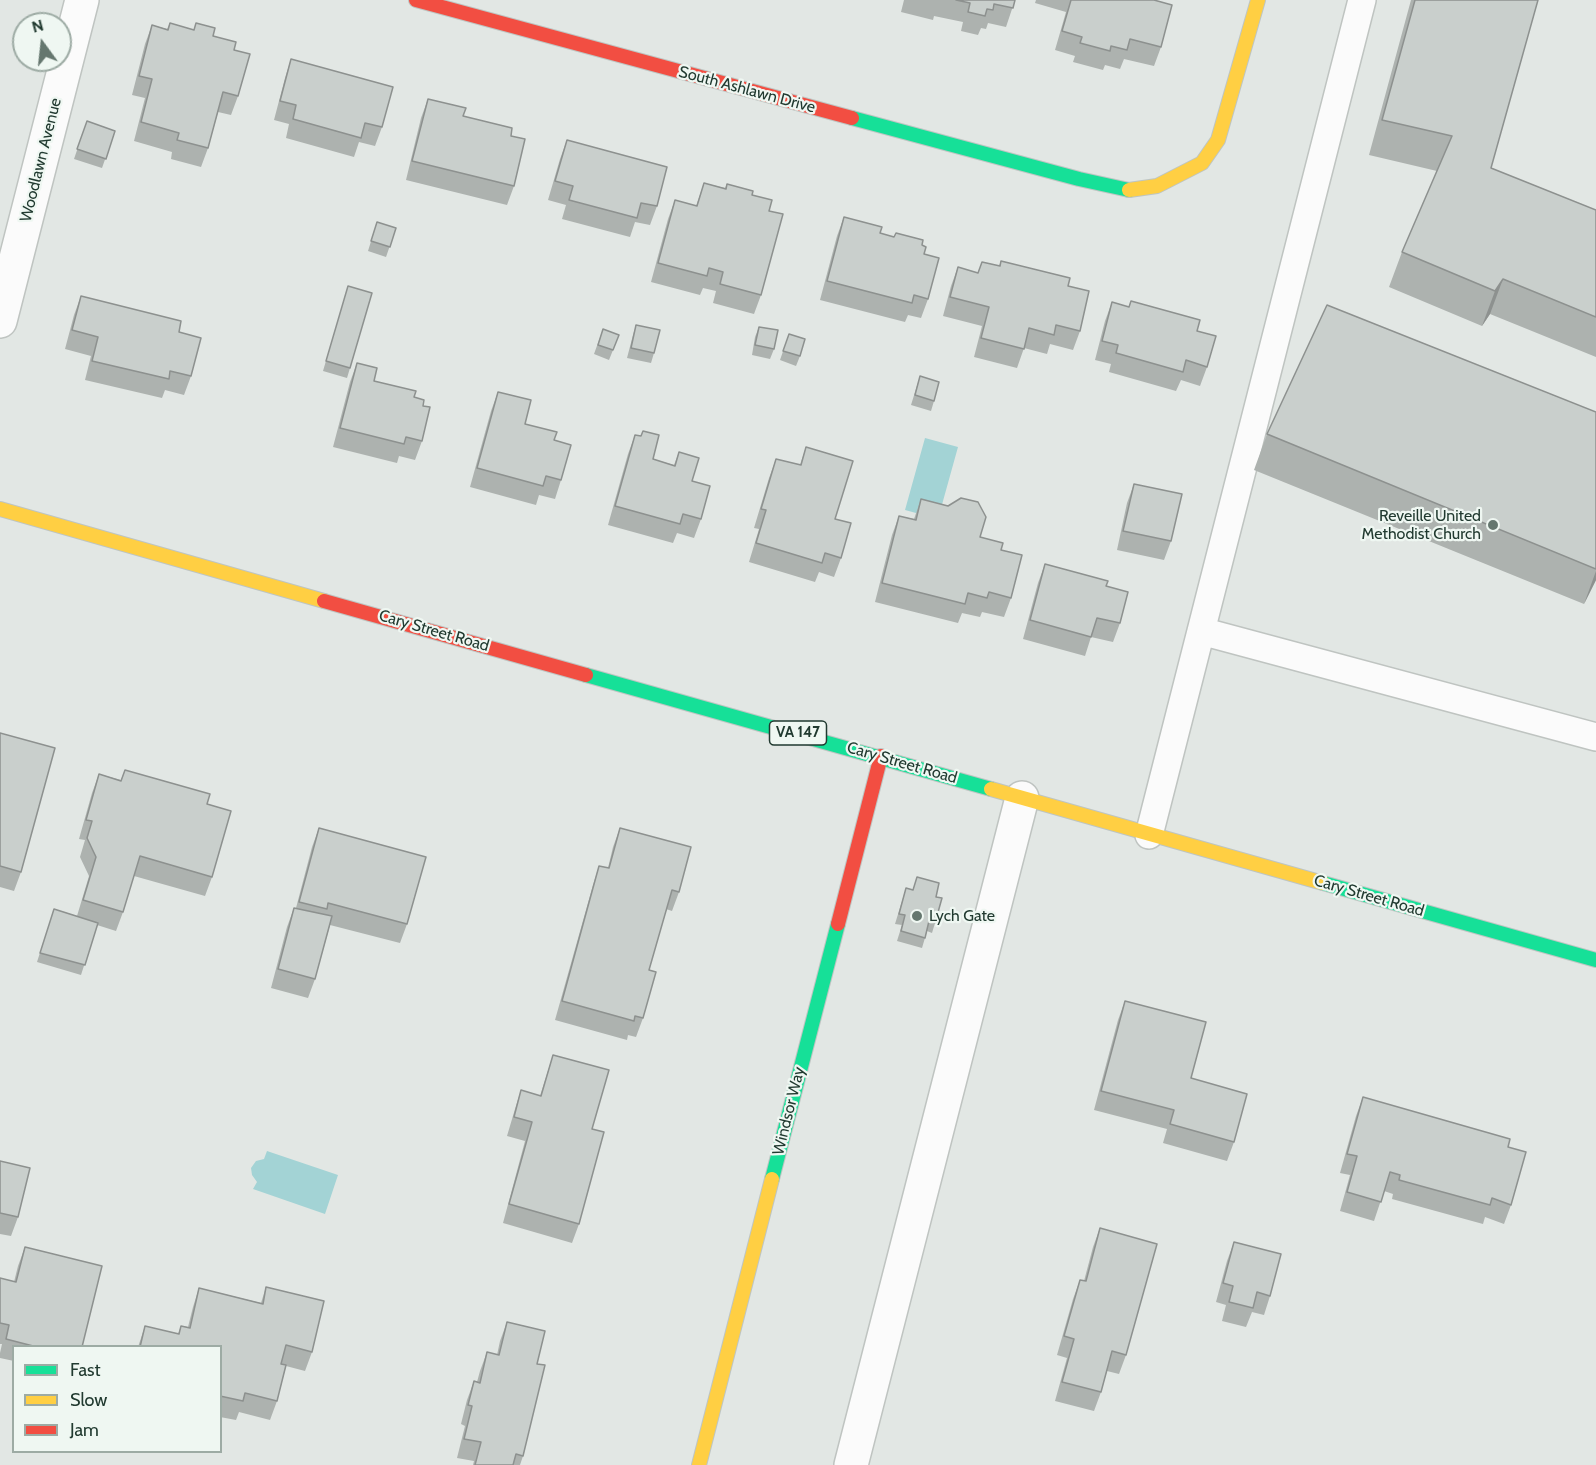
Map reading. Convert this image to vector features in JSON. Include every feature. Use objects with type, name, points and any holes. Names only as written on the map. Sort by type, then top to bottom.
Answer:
[{"type":"street","name":"Woodlawn Avenue","points":[[0,321],[82,0]]},
{"type":"street","name":"South Ashlawn Drive","points":[[416,0],[1079,179],[1131,190],[1157,186],[1202,163],[1218,140],[1258,0]]},
{"type":"street","name":"Cary Street Road","points":[[0,509],[881,756],[1149,835],[1596,960]]},
{"type":"street","name":"Windsor Way","points":[[699,1465],[881,756]]},
{"type":"street","points":[[851,1465],[1022,798]]},
{"type":"lane","points":[[1149,835],[1362,0]]},
{"type":"lane","points":[[1201,631],[1596,737]]},
{"type":"water","points":[[925,438],[958,447],[938,519],[905,510]]},
{"type":"water","points":[[267,1151],[338,1175],[325,1214],[253,1189],[257,1182],[252,1175],[251,1168],[256,1161],[264,1159]]},
{"type":"building","points":[[956,0],[1015,0],[1013,8],[994,4],[993,10],[987,9],[985,16],[968,12],[970,3]]},
{"type":"building","points":[[1071,0],[1154,0],[1172,5],[1161,47],[1130,39],[1127,50],[1111,46],[1110,51],[1080,43],[1082,37],[1062,31]]},
{"type":"building","points":[[1415,0],[1538,0],[1491,168],[1596,210],[1596,317],[1503,279],[1495,291],[1402,252],[1452,136],[1382,120]]},
{"type":"building","points":[[170,23],[194,30],[196,23],[215,28],[213,36],[236,42],[234,50],[250,54],[238,96],[223,92],[208,148],[177,140],[179,133],[141,122],[152,79],[139,76],[152,25],[168,30]]},
{"type":"building","points":[[291,59],[393,87],[382,127],[365,123],[361,138],[293,119],[296,105],[280,101]]},
{"type":"building","points":[[428,99],[466,108],[463,116],[512,128],[511,136],[525,139],[514,186],[412,161]]},
{"type":"building","points":[[87,121],[115,131],[106,159],[77,149]]},
{"type":"building","points":[[567,140],[667,167],[657,206],[641,203],[637,218],[569,200],[573,186],[555,181]]},
{"type":"building","points":[[704,183],[726,189],[727,184],[753,191],[752,195],[772,200],[769,211],[783,214],[761,295],[720,284],[723,272],[709,268],[707,276],[658,263],[675,200],[697,206]]},
{"type":"building","points":[[844,217],[882,227],[880,233],[894,237],[896,233],[923,240],[922,245],[926,247],[924,254],[939,258],[928,299],[914,295],[912,303],[827,281]]},
{"type":"building","points":[[377,222],[396,228],[390,247],[371,241]]},
{"type":"building","points":[[1001,261],[1070,278],[1068,286],[1089,291],[1080,331],[1056,325],[1054,335],[1029,328],[1024,349],[981,338],[989,307],[950,297],[958,267],[978,273],[982,262],[1000,266]]},
{"type":"building","points":[[348,286],[372,293],[350,368],[326,361]]},
{"type":"building","points":[[81,296],[181,321],[179,332],[201,338],[191,376],[170,371],[169,379],[92,361],[98,337],[72,330]]},
{"type":"building","points":[[1131,301],[1200,320],[1197,331],[1216,336],[1207,367],[1186,360],[1183,372],[1116,353],[1118,345],[1102,341],[1112,302],[1129,307]]},
{"type":"building","name":"Reveille United Methodist Church","points":[[1327,305],[1596,412],[1596,569],[1267,434]]},
{"type":"building","points":[[636,325],[660,330],[654,353],[631,348]]},
{"type":"building","points":[[759,327],[778,330],[774,349],[755,345]]},
{"type":"building","points":[[603,329],[619,335],[613,350],[598,345]]},
{"type":"building","points":[[789,334],[805,339],[800,356],[783,351]]},
{"type":"building","points":[[357,363],[377,368],[374,381],[416,391],[414,397],[424,400],[423,406],[430,407],[422,441],[406,437],[404,444],[340,428]]},
{"type":"building","points":[[920,376],[939,382],[934,401],[915,395]]},
{"type":"building","points":[[498,392],[531,400],[525,424],[557,432],[554,440],[571,445],[561,480],[546,476],[543,486],[477,468]]},
{"type":"building","points":[[643,431],[659,435],[653,459],[675,466],[679,452],[699,458],[692,481],[710,486],[701,519],[683,514],[680,524],[615,506],[635,435],[641,436]]},
{"type":"building","points":[[806,447],[853,461],[835,519],[851,523],[841,558],[825,553],[822,563],[756,543],[766,510],[761,509],[776,459],[801,465]]},
{"type":"building","points":[[1134,484],[1182,494],[1171,541],[1123,531]]},
{"type":"building","points":[[961,498],[978,502],[986,517],[980,537],[1003,543],[1001,550],[1022,555],[1011,598],[989,592],[987,598],[968,593],[965,604],[882,583],[899,516],[916,520],[921,499],[948,506]]},
{"type":"building","points":[[1045,564],[1108,581],[1106,586],[1128,592],[1120,623],[1097,618],[1091,637],[1030,620]]},
{"type":"building","points":[[0,733],[55,748],[21,872],[0,866]]},
{"type":"building","points":[[125,770],[210,794],[207,804],[231,811],[212,877],[140,856],[123,912],[83,900],[96,857],[87,838],[92,821],[86,820],[99,774],[121,781]]},
{"type":"building","points":[[319,828],[426,857],[407,924],[328,903],[327,909],[299,902]]},
{"type":"building","points":[[620,828],[691,847],[679,892],[672,890],[649,970],[656,972],[643,1018],[635,1016],[634,1021],[562,1001],[599,866],[609,868]]},
{"type":"building","name":"Lych Gate","points":[[917,877],[939,883],[936,897],[942,898],[935,923],[929,921],[925,938],[901,931],[905,915],[899,914],[906,888],[913,890]]},
{"type":"building","points":[[294,908],[332,916],[315,979],[278,969]]},
{"type":"building","points":[[54,909],[98,923],[85,965],[40,953]]},
{"type":"building","points":[[1125,1001],[1206,1022],[1191,1078],[1247,1094],[1234,1142],[1170,1124],[1174,1110],[1101,1091]]},
{"type":"building","points":[[553,1055],[609,1070],[592,1129],[604,1132],[579,1224],[509,1204],[532,1122],[514,1117],[521,1090],[541,1096]]},
{"type":"building","points":[[1363,1097],[1510,1139],[1508,1147],[1526,1152],[1511,1205],[1492,1198],[1490,1205],[1399,1180],[1400,1175],[1390,1172],[1381,1202],[1347,1192],[1357,1156],[1347,1154]]},
{"type":"building","points":[[0,1161],[30,1168],[18,1217],[0,1213]]},
{"type":"building","points":[[1100,1228],[1157,1244],[1126,1355],[1112,1351],[1101,1392],[1062,1382],[1074,1339],[1064,1336],[1080,1280],[1086,1281]]},
{"type":"building","points":[[1234,1242],[1281,1254],[1270,1296],[1257,1292],[1253,1308],[1229,1302],[1233,1286],[1223,1283]]},
{"type":"building","points":[[25,1247],[102,1266],[82,1345],[29,1345],[6,1339],[9,1325],[0,1323],[0,1278],[16,1282]]},
{"type":"building","points":[[266,1287],[324,1301],[312,1352],[286,1345],[281,1364],[286,1365],[277,1401],[245,1393],[243,1401],[222,1396],[222,1345],[140,1345],[145,1326],[179,1334],[181,1326],[190,1328],[199,1288],[263,1304]]},
{"type":"building","points":[[507,1322],[545,1331],[537,1364],[545,1365],[523,1456],[516,1454],[513,1465],[475,1465],[481,1442],[464,1439],[472,1406],[468,1405],[474,1381],[480,1383],[487,1352],[499,1355]]},
{"type":"traffic: fast","points":[[852,118],[1079,179],[1129,190]]},
{"type":"traffic: fast","points":[[586,675],[991,789]]},
{"type":"traffic: fast","points":[[1323,883],[1596,960]]},
{"type":"traffic: fast","points":[[772,1179],[838,924]]},
{"type":"traffic: slow","points":[[1129,190],[1157,186],[1202,163],[1218,140],[1258,0]]},
{"type":"traffic: slow","points":[[0,509],[324,601]]},
{"type":"traffic: slow","points":[[991,789],[1323,883]]},
{"type":"traffic: slow","points":[[699,1465],[772,1179]]},
{"type":"traffic: jam","points":[[416,0],[852,118]]},
{"type":"traffic: jam","points":[[324,601],[586,675]]},
{"type":"traffic: jam","points":[[838,924],[881,756]]},
{"type":"place","name":"Reveille United Methodist Church","points":[[1493,525]]},
{"type":"place","name":"Lych Gate","points":[[917,916]]}]
